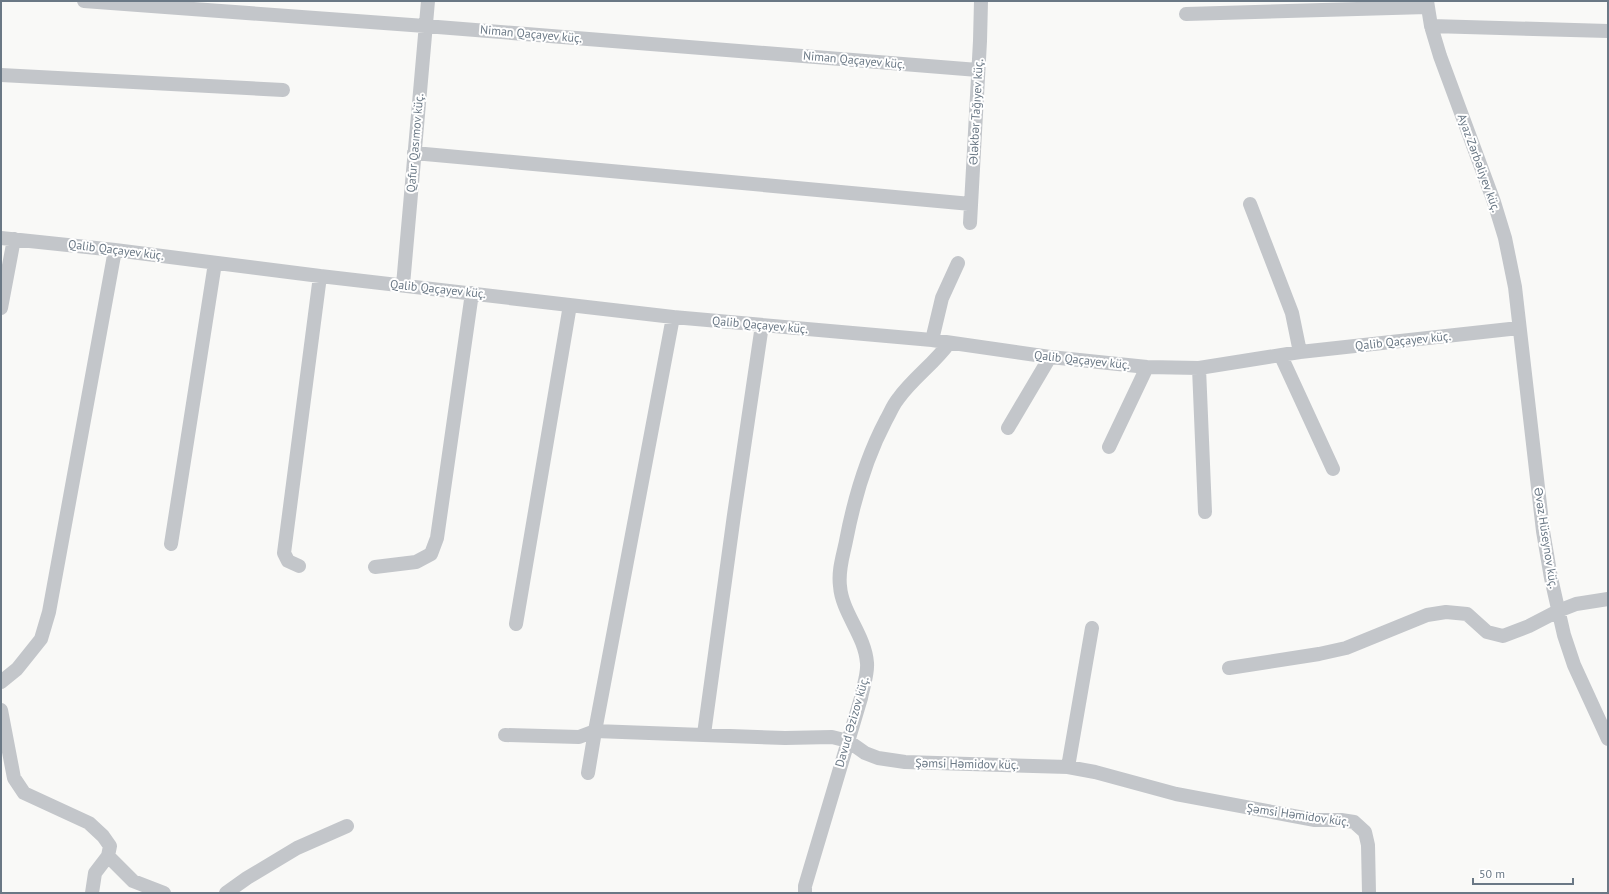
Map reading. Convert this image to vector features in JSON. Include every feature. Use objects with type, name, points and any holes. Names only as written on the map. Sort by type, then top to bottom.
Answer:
[{"type":"street","name":"Niman Qaçayev küç.","points":[[84,1],[425,26],[978,70]]},
{"type":"street","name":"Qafur Qasımov küç.","points":[[403,285],[428,1]]},
{"type":"street","name":"Ələkbər Tağıyev küç.","points":[[970,223],[981,1]]},
{"type":"street","points":[[1186,14],[1427,4]]},
{"type":"street","name":"Ayaz Zərbəliyev küç.","points":[[1427,4],[1431,26],[1440,56],[1494,202],[1505,238],[1515,287],[1519,328]]},
{"type":"street","points":[[1431,26],[1608,31]]},
{"type":"street","points":[[1,75],[284,90]]},
{"type":"street","points":[[414,152],[971,204]]},
{"type":"street","points":[[1250,204],[1292,313],[1300,352]]},
{"type":"street","points":[[1,308],[8,238]]},
{"type":"street","name":"Qalib Qaçayev küç.","points":[[8,238],[673,317],[932,340],[1050,357],[1147,367],[1199,368],[1300,352],[1519,328]]},
{"type":"street","points":[[1,682],[17,669],[41,639],[49,612],[115,250]]},
{"type":"street","points":[[170,544],[215,263]]},
{"type":"street","points":[[932,340],[942,298],[958,263]]},
{"type":"street","points":[[299,566],[288,561],[284,553],[320,276]]},
{"type":"street","points":[[375,567],[416,562],[431,554],[437,538],[472,293]]},
{"type":"street","points":[[516,624],[570,305]]},
{"type":"street","points":[[588,773],[673,317]]},
{"type":"street","points":[[704,734],[762,325]]},
{"type":"street","name":"Əvəz Hüseynov küç.","points":[[1519,328],[1550,578],[1574,665],[1608,739]]},
{"type":"street","name":"Davud Əzizov küç.","points":[[805,893],[805,886],[861,698],[867,662],[863,645],[842,598],[840,587],[839,574],[852,509],[874,444],[898,399],[913,380],[942,353],[949,343]]},
{"type":"street","points":[[1281,356],[1333,469]]},
{"type":"street","points":[[1008,428],[1050,357]]},
{"type":"street","points":[[1109,447],[1147,367]]},
{"type":"street","points":[[1199,368],[1205,512]]},
{"type":"street","points":[[1229,668],[1319,654],[1346,648],[1427,615],[1446,612],[1467,614],[1487,632],[1503,636],[1529,626],[1558,611],[1576,604],[1608,599]]},
{"type":"street","points":[[1068,767],[1092,628]]},
{"type":"street","points":[[1,710],[14,778],[24,793],[89,823],[103,836],[110,846],[108,856],[95,873],[92,893]]},
{"type":"street","name":"Şəmsi Həmidov küç.","points":[[505,735],[579,737],[595,731],[785,738],[832,737],[848,741],[878,758],[905,762],[1068,767],[1095,772],[1176,794],[1315,820],[1341,820],[1354,822],[1365,832],[1368,844],[1369,893]]},
{"type":"street","points":[[226,893],[297,848],[347,826]]},
{"type":"street","points":[[108,856],[133,881],[164,893]]}]
